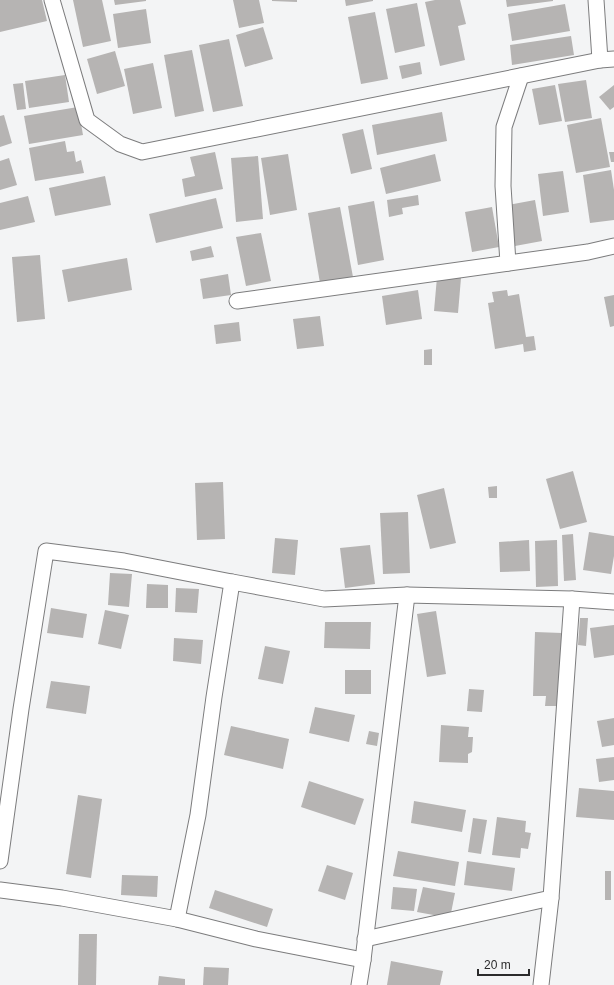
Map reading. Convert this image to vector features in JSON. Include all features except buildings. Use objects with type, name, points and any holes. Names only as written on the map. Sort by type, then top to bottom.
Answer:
[{"type":"street","points":[[52,0],[87,120],[120,144],[142,152],[607,59],[596,0]]},
{"type":"street","points":[[508,263],[503,186],[504,127],[521,76]]},
{"type":"street","points":[[237,301],[588,252],[614,246]]},
{"type":"street","points":[[0,861],[46,551],[124,561],[324,599],[407,595],[572,599],[614,602]]},
{"type":"street","points":[[177,919],[198,815],[214,697],[232,582]]},
{"type":"street","points":[[359,985],[407,595]]},
{"type":"street","points":[[541,985],[551,898],[572,599]]},
{"type":"street","points":[[0,890],[62,898],[177,919],[256,939],[363,960]]},
{"type":"street","points":[[365,939],[551,898]]}]
